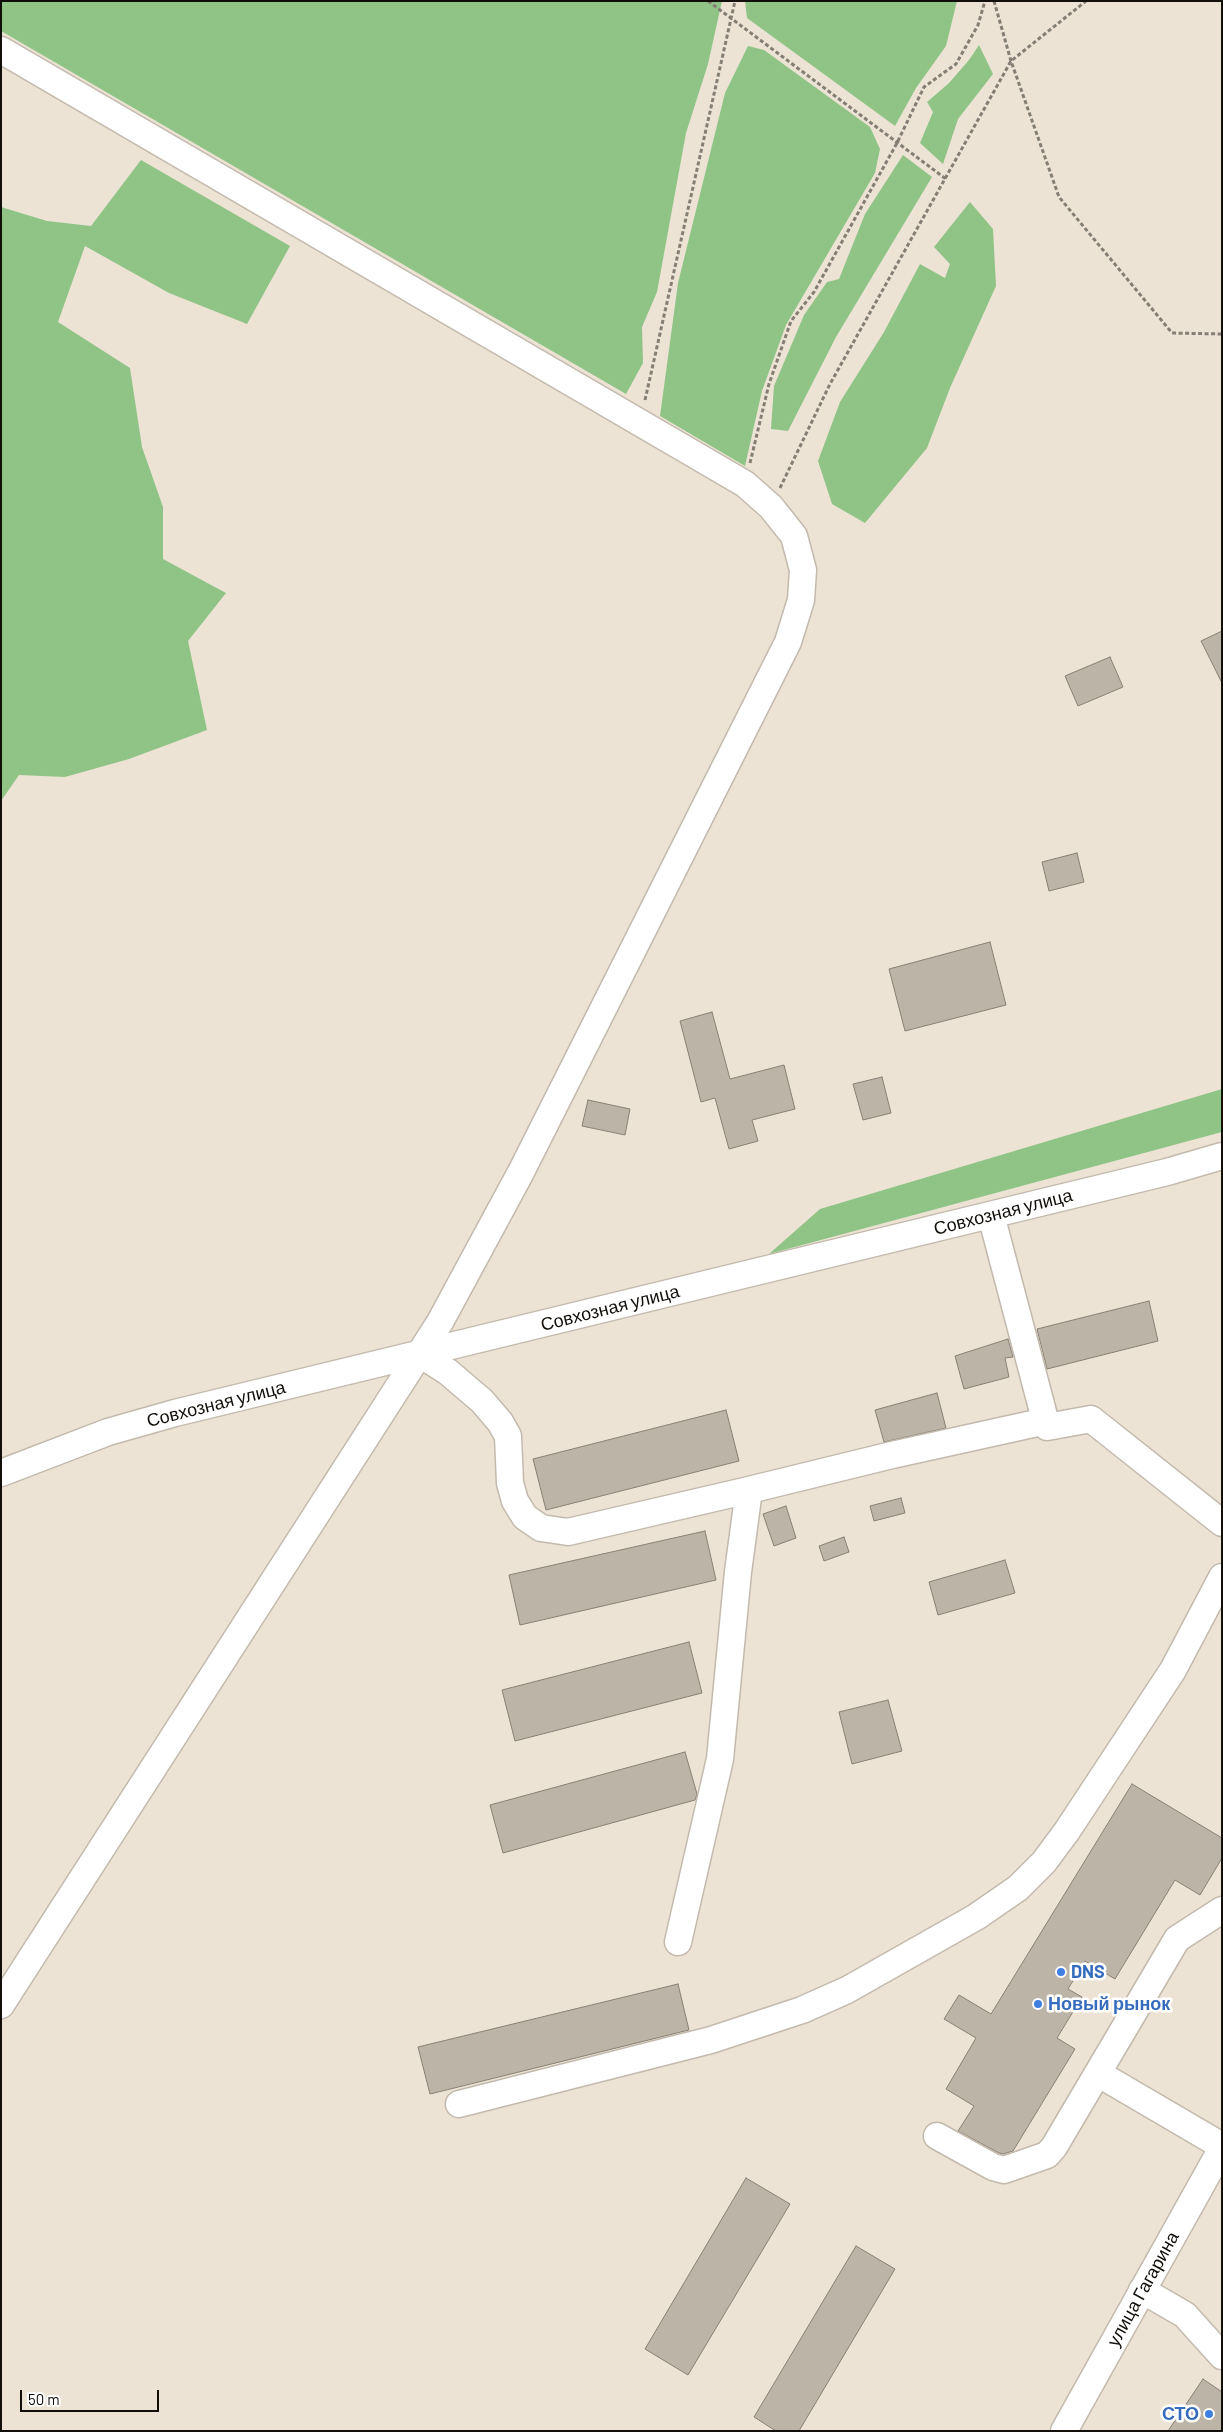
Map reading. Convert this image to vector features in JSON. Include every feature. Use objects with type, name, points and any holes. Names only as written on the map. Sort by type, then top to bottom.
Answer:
[{"type":"street","points":[[1,50],[745,484],[771,507],[794,536],[803,570],[801,600],[788,642],[489,1234],[440,1322],[1,2005]]},
{"type":"street","name":"Совхозная улица","points":[[1,1472],[108,1432],[176,1413],[1167,1172],[1222,1156]]},
{"type":"street","points":[[991,1215],[1047,1427],[1091,1419],[1222,1523]]},
{"type":"street","points":[[420,1354],[448,1372],[482,1401],[500,1422],[508,1436],[510,1448],[510,1483],[515,1501],[526,1517],[541,1528],[568,1532],[892,1455],[1046,1421]]},
{"type":"street","points":[[678,1942],[720,1759],[738,1572],[749,1490]]},
{"type":"street","points":[[459,2104],[711,2040],[802,2010],[847,1990],[976,1917],[1018,1888],[1044,1862],[1067,1830],[1168,1678],[1222,1577]]},
{"type":"street","points":[[937,2136],[993,2167],[1004,2170],[1038,2160],[1054,2147],[1099,2074],[1177,1939],[1222,1910]]},
{"type":"street","points":[[1099,2074],[1222,2147]]},
{"type":"street","name":"улица Гагарина","points":[[1064,2431],[1222,2147]]},
{"type":"street","points":[[1142,2290],[1185,2315],[1222,2356]]},
{"type":"path","points":[[708,1],[946,179]]},
{"type":"path","points":[[640,423],[736,1]]},
{"type":"path","points":[[745,484],[769,384],[791,321],[814,292],[897,142],[924,87],[956,64],[978,25],[985,1]]},
{"type":"path","points":[[994,1],[1011,61],[1059,197],[1172,333],[1222,334]]},
{"type":"path","points":[[771,507],[830,384],[1011,61],[1086,1]]},
{"type":"green space","points":[[1,1],[722,1],[708,64],[686,133],[657,292],[642,327],[643,363],[626,394],[1,31]]},
{"type":"green space","points":[[745,1],[957,1],[946,46],[916,88],[895,126],[747,18]]},
{"type":"green space","points":[[979,45],[993,74],[958,119],[943,164],[920,143],[933,112],[927,102],[949,83]]},
{"type":"green space","points":[[748,46],[764,50],[870,127],[880,149],[875,173],[786,325],[762,391],[745,466],[660,416],[678,283],[725,93]]},
{"type":"green space","points":[[903,155],[932,177],[836,337],[788,431],[771,429],[774,386],[804,315],[827,282],[839,279],[865,214]]},
{"type":"green space","points":[[141,160],[290,246],[247,324],[169,293],[85,246],[58,322],[130,368],[142,447],[163,507],[163,559],[226,593],[188,641],[207,730],[129,759],[65,777],[19,775],[1,801],[1,207],[47,221],[91,226]]},
{"type":"green space","points":[[970,202],[993,229],[996,286],[950,388],[927,448],[865,523],[832,504],[818,461],[840,402],[884,332],[920,264],[945,278],[950,264],[934,247]]},
{"type":"green space","points":[[1222,1089],[1222,1132],[769,1254],[820,1209]]},
{"type":"building","points":[[1222,631],[1222,683],[1201,641]]},
{"type":"building","points":[[1110,657],[1123,687],[1078,706],[1065,676]]},
{"type":"building","points":[[1077,853],[1084,882],[1049,891],[1042,862]]},
{"type":"building","points":[[990,942],[1006,1005],[905,1031],[889,969]]},
{"type":"building","points":[[712,1012],[730,1079],[784,1065],[795,1109],[752,1120],[758,1141],[729,1149],[715,1098],[701,1102],[680,1021]]},
{"type":"building","points":[[882,1077],[891,1113],[863,1120],[853,1084]]},
{"type":"building","points":[[588,1100],[630,1109],[625,1135],[582,1126]]},
{"type":"building","points":[[1149,1301],[1158,1341],[1047,1369],[1037,1329]]},
{"type":"building","points":[[1008,1339],[1013,1357],[1005,1358],[1009,1377],[964,1389],[955,1356]]},
{"type":"building","points":[[937,1393],[946,1428],[884,1442],[875,1410]]},
{"type":"building","points":[[726,1410],[739,1461],[546,1510],[533,1459]]},
{"type":"building","points":[[901,1498],[905,1513],[874,1521],[870,1506]]},
{"type":"building","points":[[786,1506],[796,1538],[774,1546],[763,1514]]},
{"type":"building","points":[[705,1531],[716,1580],[520,1625],[509,1575]]},
{"type":"building","points":[[844,1537],[849,1552],[824,1561],[819,1546]]},
{"type":"building","points":[[1005,1560],[1015,1593],[938,1615],[929,1582]]},
{"type":"building","points":[[689,1642],[702,1693],[515,1741],[502,1690]]},
{"type":"building","points":[[888,1700],[902,1751],[852,1764],[839,1712]]},
{"type":"building","points":[[685,1752],[697,1794],[695,1800],[503,1853],[490,1805]]},
{"type":"building","name":"Новый рынок","points":[[1132,1784],[1222,1838],[1222,1858],[1200,1895],[1175,1880],[1115,1979],[1085,1961],[1068,1989],[1082,1997],[1057,2038],[1075,2049],[1013,2151],[1003,2154],[999,2153],[958,2131],[974,2106],[946,2089],[976,2038],[944,2019],[959,1995],[991,2014]]},
{"type":"building","points":[[678,1984],[689,2030],[430,2094],[418,2047]]},
{"type":"building","points":[[746,2178],[790,2204],[688,2375],[645,2349]]},
{"type":"building","points":[[856,2246],[895,2269],[799,2431],[776,2431],[754,2417]]},
{"type":"building","points":[[1203,2379],[1222,2392],[1222,2431],[1168,2431]]},
{"type":"place","name":"DNS","points":[[1061,1972]]},
{"type":"place","name":"Новый рынок","points":[[1038,2004]]},
{"type":"place","name":"СТО","points":[[1209,2414]]}]
